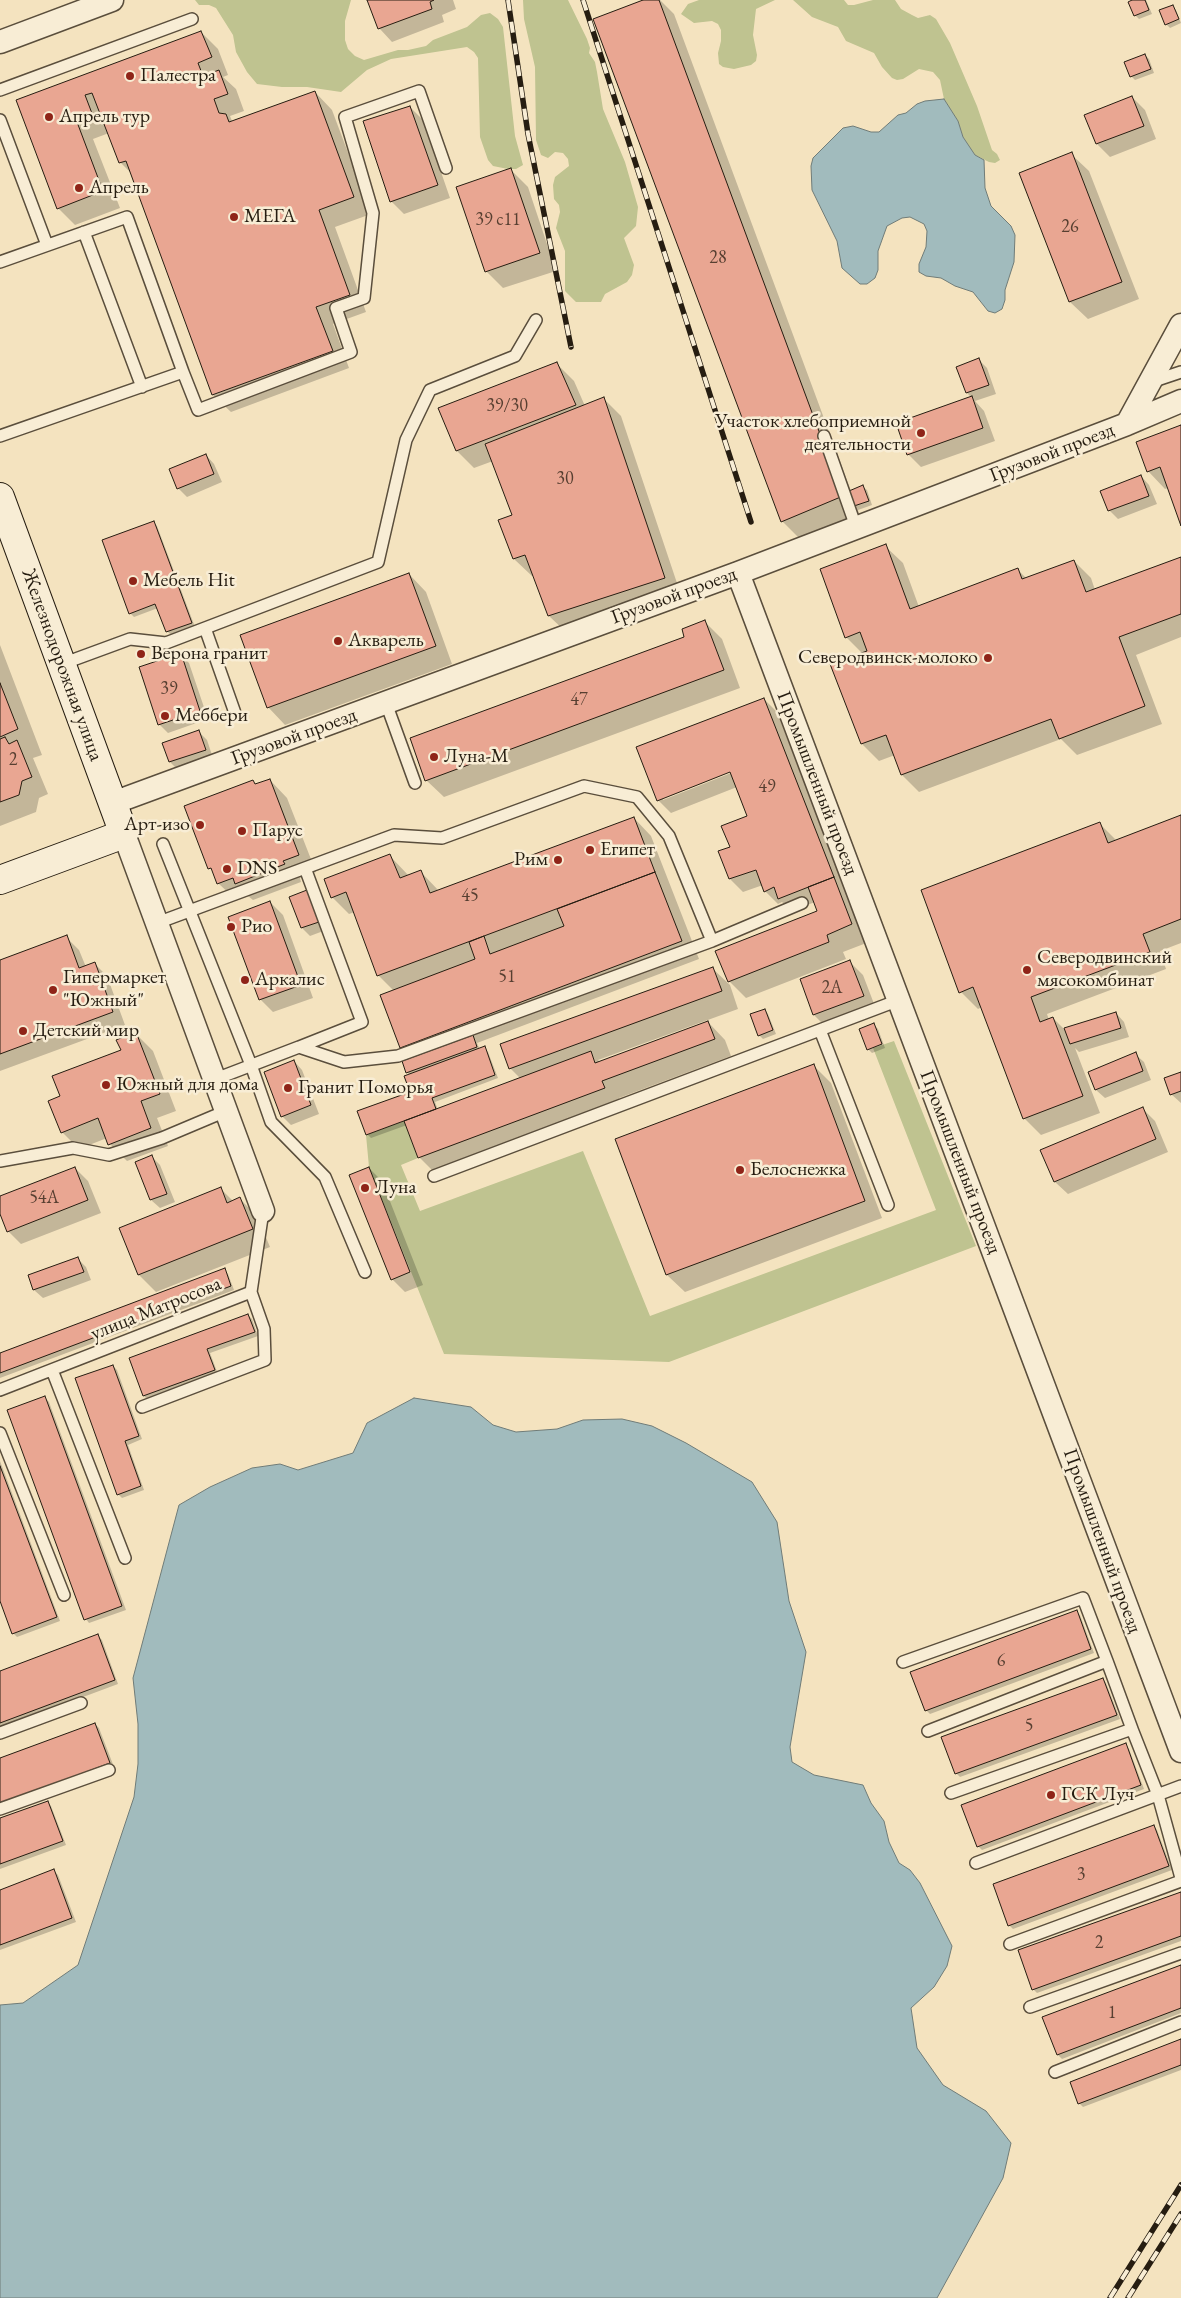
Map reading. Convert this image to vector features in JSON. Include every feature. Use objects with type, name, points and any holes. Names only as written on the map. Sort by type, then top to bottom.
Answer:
[{"type":"main road","name":"Железнодорожная улица","points":[[0,497],[124,834]]},
{"type":"main road","points":[[0,880],[124,834]]},
{"type":"street","points":[[0,42],[112,0]]},
{"type":"street","name":"Грузовой проезд","points":[[113,804],[738,573],[1127,424],[1181,326]]},
{"type":"street","points":[[1127,424],[1181,402]]},
{"type":"street","name":"Промышленный проезд","points":[[738,573],[1181,1751]]},
{"type":"street","points":[[124,834],[213,1080],[263,1211]]},
{"type":"lane","points":[[0,90],[192,19]]},
{"type":"lane","points":[[0,262],[127,217],[198,410],[351,352],[336,308],[364,298],[373,213],[346,117],[420,91],[446,168]]},
{"type":"lane","points":[[0,120],[47,245]]},
{"type":"lane","points":[[84,232],[142,387]]},
{"type":"lane","points":[[62,664],[130,639],[166,643],[378,562],[406,440],[430,390],[514,356],[536,320]]},
{"type":"lane","points":[[0,436],[183,372]]},
{"type":"lane","points":[[1150,383],[1181,372]]},
{"type":"lane","points":[[824,436],[856,527]]},
{"type":"lane","points":[[205,628],[235,713]]},
{"type":"lane","points":[[386,703],[416,782]]},
{"type":"lane","points":[[157,923],[394,835],[442,838],[584,786],[637,797],[659,823],[669,836],[712,941]]},
{"type":"lane","points":[[164,844],[251,1065],[271,1122],[325,1176],[365,1272]]},
{"type":"lane","points":[[213,1080],[362,1022],[305,868]]},
{"type":"lane","points":[[299,1047],[344,1062],[398,1056],[712,941],[802,903]]},
{"type":"lane","points":[[434,1176],[899,1000]]},
{"type":"lane","points":[[820,1030],[888,1205]]},
{"type":"lane","points":[[0,1161],[73,1148],[109,1155],[162,1138],[226,1111]]},
{"type":"lane","name":"улица Матросова","points":[[0,1390],[250,1292],[263,1211]]},
{"type":"lane","points":[[142,1407],[265,1360],[264,1329],[250,1292]]},
{"type":"lane","points":[[52,1370],[125,1558]]},
{"type":"lane","points":[[0,1433],[64,1595]]},
{"type":"lane","points":[[903,1662],[1083,1598],[1158,1795],[1181,1879],[1010,1944]]},
{"type":"lane","points":[[928,1731],[1107,1661]]},
{"type":"lane","points":[[0,1733],[81,1703]]},
{"type":"lane","points":[[951,1793],[1132,1728]]},
{"type":"lane","points":[[0,1809],[109,1770]]},
{"type":"lane","points":[[976,1862],[1181,1786]]},
{"type":"lane","points":[[1030,2007],[1181,1953]]},
{"type":"lane","points":[[1055,2072],[1181,2022]]},
{"type":"green space","points":[[195,0],[351,0],[345,21],[345,40],[348,49],[355,56],[364,60],[398,50],[426,46],[433,40],[467,27],[481,15],[490,13],[498,19],[503,27],[515,136],[523,165],[516,169],[508,169],[493,166],[488,160],[480,137],[478,58],[467,47],[391,59],[367,70],[341,92],[307,87],[257,84],[247,72],[236,52],[233,35],[216,8],[209,5],[199,5]]},
{"type":"green space","points":[[523,0],[568,0],[587,39],[590,48],[589,53],[595,62],[603,109],[625,162],[638,207],[636,226],[624,238],[634,265],[632,275],[627,282],[605,294],[601,302],[576,302],[565,291],[565,251],[556,228],[560,212],[559,205],[554,199],[553,185],[555,177],[569,166],[568,159],[563,153],[555,152],[548,158],[541,155],[536,140],[535,67],[524,19]]},
{"type":"green space","points":[[699,0],[775,0],[756,9],[753,35],[757,55],[756,61],[751,65],[734,69],[723,67],[719,64],[718,53],[721,30],[718,24],[712,21],[694,23],[681,14],[688,4]]},
{"type":"green space","points":[[793,0],[844,0],[848,5],[854,5],[873,0],[895,0],[901,9],[918,18],[930,15],[936,19],[950,43],[977,106],[992,150],[1000,160],[995,163],[989,162],[975,155],[963,137],[958,121],[944,99],[940,80],[933,72],[919,69],[903,79],[897,80],[892,78],[882,67],[874,53],[846,41],[838,27],[812,17]]},
{"type":"green space","points":[[894,1041],[976,1246],[669,1362],[444,1354],[369,1167],[366,1135],[404,1121],[418,1158],[401,1165],[420,1211],[583,1151],[650,1316],[936,1210],[873,1048]]},
{"type":"water","points":[[944,99],[958,121],[963,137],[975,155],[984,160],[985,188],[991,206],[1011,226],[1015,235],[1014,262],[1005,290],[1005,300],[1002,309],[995,313],[988,311],[973,292],[955,286],[941,278],[926,276],[919,272],[919,264],[926,247],[927,231],[924,224],[910,217],[902,218],[887,226],[878,251],[878,270],[875,278],[867,284],[860,284],[842,268],[837,241],[812,190],[811,166],[813,158],[843,128],[853,126],[871,132],[879,132],[898,115],[906,113],[917,104]]},
{"type":"water","points":[[414,1398],[471,1407],[493,1425],[516,1432],[557,1429],[583,1420],[622,1419],[652,1426],[686,1443],[752,1482],[777,1522],[789,1601],[806,1652],[790,1747],[792,1762],[814,1775],[863,1785],[871,1803],[884,1821],[889,1842],[899,1863],[910,1870],[920,1883],[952,1946],[947,1966],[934,1987],[911,2008],[917,2048],[943,2085],[986,2111],[1011,2143],[1003,2178],[937,2298],[0,2298],[0,2005],[23,2003],[78,1965],[134,1797],[138,1764],[138,1724],[133,1678],[179,1505],[210,1487],[252,1468],[280,1464],[298,1470],[353,1453],[367,1423]]},
{"type":"building","points":[[367,0],[434,0],[430,2],[432,9],[378,29]]},
{"type":"building","points":[[643,0],[659,0],[843,496],[781,522],[593,19]]},
{"type":"building","points":[[1132,0],[1145,0],[1149,10],[1134,16],[1128,2]]},
{"type":"building","points":[[1173,5],[1179,19],[1165,25],[1159,10]]},
{"type":"building","name":"МЕГА","points":[[201,31],[212,57],[198,63],[203,76],[219,70],[228,94],[214,99],[219,113],[226,114],[229,122],[315,91],[354,197],[319,210],[350,295],[316,307],[333,351],[212,395],[126,161],[119,163],[92,93],[85,95],[93,116],[77,122],[103,191],[57,209],[16,100]]},
{"type":"building","points":[[1145,54],[1151,69],[1130,77],[1124,62]]},
{"type":"building","points":[[1132,96],[1144,126],[1096,144],[1084,115]]},
{"type":"building","points":[[410,106],[438,185],[390,202],[363,121]]},
{"type":"building","points":[[1072,152],[1122,282],[1069,302],[1019,173]]},
{"type":"building","points":[[511,168],[540,253],[485,272],[456,187]]},
{"type":"building","points":[[979,358],[989,385],[966,393],[956,367]]},
{"type":"building","points":[[557,362],[576,405],[456,451],[438,408]]},
{"type":"building","points":[[972,396],[983,428],[907,455],[896,423]]},
{"type":"building","points":[[604,397],[665,578],[548,616],[525,555],[513,559],[498,520],[512,515],[485,444]]},
{"type":"building","points":[[1181,425],[1181,526],[1160,467],[1147,472],[1136,442]]},
{"type":"building","points":[[206,454],[214,474],[177,489],[169,469]]},
{"type":"building","points":[[1141,475],[1149,496],[1108,511],[1100,491]]},
{"type":"building","points":[[863,485],[869,501],[854,506],[849,491]]},
{"type":"building","points":[[154,521],[192,623],[166,632],[155,604],[129,614],[102,540]]},
{"type":"building","name":"Северодвинск-молоко","points":[[886,544],[910,609],[1018,568],[1022,579],[1074,560],[1086,592],[1181,557],[1181,614],[1119,637],[1145,706],[1059,739],[1051,719],[901,775],[886,735],[861,744],[830,664],[867,651],[860,632],[845,638],[820,569]]},
{"type":"building","name":"Акварель","points":[[409,573],[436,646],[267,708],[240,635]]},
{"type":"building","points":[[705,620],[724,670],[425,781],[410,738],[684,637],[682,629]]},
{"type":"building","points":[[181,653],[200,711],[158,725],[139,667]]},
{"type":"building","points":[[0,683],[18,729],[0,737]]},
{"type":"building","points":[[764,698],[834,877],[778,899],[774,887],[764,892],[756,870],[729,879],[718,851],[730,847],[721,826],[747,816],[730,772],[657,801],[636,747]]},
{"type":"building","points":[[199,730],[206,750],[169,762],[162,743]]},
{"type":"building","points":[[5,737],[9,744],[17,740],[32,777],[22,781],[19,795],[0,802],[0,739]]},
{"type":"building","name":"Парус","points":[[270,779],[299,855],[283,861],[285,864],[235,884],[233,878],[217,884],[211,868],[208,869],[184,806],[253,780],[255,784]]},
{"type":"building","name":"Северодвинский мясокомбинат","points":[[1181,815],[1181,919],[1143,934],[1150,952],[1031,997],[1040,1022],[1053,1017],[1083,1096],[1023,1119],[973,987],[959,993],[921,890],[1100,822],[1108,843]]},
{"type":"building","points":[[634,817],[655,872],[377,976],[346,892],[331,898],[324,879],[390,854],[400,878],[421,870],[430,893]]},
{"type":"building","points":[[655,872],[682,941],[400,1048],[380,995],[475,959],[469,942],[484,936],[490,954],[564,926],[557,909]]},
{"type":"building","points":[[834,877],[852,924],[827,935],[829,942],[728,982],[715,951],[817,911],[808,887]]},
{"type":"building","points":[[307,890],[319,922],[301,928],[289,897]]},
{"type":"building","points":[[270,901],[301,985],[259,1000],[228,917]]},
{"type":"building","name":"Гипермаркет \"Южный\"","points":[[67,935],[79,968],[95,962],[113,1012],[0,1054],[0,960]]},
{"type":"building","points":[[850,960],[864,996],[813,1015],[800,979]]},
{"type":"building","points":[[713,967],[722,991],[509,1069],[500,1044]]},
{"type":"building","points":[[765,1009],[773,1030],[758,1036],[750,1014]]},
{"type":"building","points":[[1116,1012],[1121,1028],[1070,1044],[1064,1028]]},
{"type":"building","points":[[708,1021],[715,1039],[602,1081],[605,1088],[418,1158],[404,1121],[591,1051],[595,1063]]},
{"type":"building","points":[[874,1023],[882,1044],[867,1050],[859,1029]]},
{"type":"building","name":"Южный для дома","points":[[136,1032],[160,1094],[141,1101],[151,1128],[108,1145],[98,1118],[61,1133],[48,1101],[60,1096],[52,1076],[121,1050],[116,1040]]},
{"type":"building","points":[[473,1035],[477,1047],[406,1073],[402,1061]]},
{"type":"building","points":[[485,1046],[495,1075],[432,1098],[436,1109],[366,1135],[357,1111],[410,1092],[404,1076]]},
{"type":"building","points":[[1136,1052],[1143,1071],[1095,1090],[1088,1072]]},
{"type":"building","name":"Гранит Поморья","points":[[294,1060],[311,1105],[281,1117],[264,1072]]},
{"type":"building","name":"Белоснежка","points":[[814,1064],[865,1201],[666,1275],[615,1139]]},
{"type":"building","points":[[1181,1072],[1181,1091],[1170,1095],[1164,1078]]},
{"type":"building","points":[[1143,1107],[1156,1139],[1054,1182],[1040,1150]]},
{"type":"building","points":[[152,1155],[167,1194],[150,1200],[135,1162]]},
{"type":"building","points":[[75,1167],[88,1200],[7,1232],[0,1214],[0,1196]]},
{"type":"building","points":[[369,1167],[410,1272],[391,1280],[349,1175]]},
{"type":"building","points":[[221,1187],[227,1203],[240,1197],[253,1229],[138,1275],[119,1228]]},
{"type":"building","points":[[78,1257],[84,1272],[33,1290],[28,1275]]},
{"type":"building","points":[[225,1268],[231,1286],[0,1373],[0,1353]]},
{"type":"building","points":[[248,1314],[255,1332],[207,1349],[215,1370],[143,1396],[129,1358]]},
{"type":"building","points":[[113,1365],[139,1436],[125,1441],[141,1486],[117,1495],[75,1378]]},
{"type":"building","points":[[45,1396],[122,1606],[84,1620],[7,1410]]},
{"type":"building","points":[[0,1466],[57,1617],[12,1634],[0,1601]]},
{"type":"building","points":[[1077,1610],[1091,1649],[925,1711],[910,1672]]},
{"type":"building","points":[[98,1634],[115,1680],[0,1723],[0,1671]]},
{"type":"building","points":[[1103,1678],[1117,1715],[955,1774],[941,1737]]},
{"type":"building","points":[[95,1723],[110,1763],[0,1804],[0,1758]]},
{"type":"building","name":"ГСК Луч","points":[[1126,1743],[1141,1785],[977,1847],[961,1805]]},
{"type":"building","points":[[48,1801],[63,1841],[0,1864],[0,1818]]},
{"type":"building","points":[[1154,1825],[1169,1866],[1008,1926],[993,1884]]},
{"type":"building","points":[[54,1869],[72,1918],[0,1945],[0,1890]]},
{"type":"building","points":[[1181,1892],[1181,1936],[1032,1990],[1018,1950]]},
{"type":"building","points":[[1181,1965],[1181,2008],[1057,2055],[1042,2017]]},
{"type":"building","points":[[1181,2039],[1181,2065],[1078,2104],[1070,2082]]},
{"type":"railway","points":[[508,0],[528,134],[571,347]]},
{"type":"railway","points":[[583,0],[751,522]]},
{"type":"railway","points":[[1110,2298],[1181,2185]]},
{"type":"railway","points":[[1128,2298],[1181,2214]]},
{"type":"place","name":"Палестра","points":[[130,76]]},
{"type":"place","name":"Апрель тур","points":[[49,117]]},
{"type":"place","name":"Апрель","points":[[79,188]]},
{"type":"place","name":"МЕГА","points":[[234,217]]},
{"type":"place","name":"Участок хлебоприемной деятельности","points":[[921,433]]},
{"type":"place","name":"Мебель Hit","points":[[133,581]]},
{"type":"place","name":"Акварель","points":[[338,641]]},
{"type":"place","name":"Верона гранит","points":[[141,654]]},
{"type":"place","name":"Северодвинск-молоко","points":[[988,658]]},
{"type":"place","name":"Меббери","points":[[165,716]]},
{"type":"place","name":"Луна-М","points":[[434,757]]},
{"type":"place","name":"Арт-изо","points":[[200,825]]},
{"type":"place","name":"Парус","points":[[242,831]]},
{"type":"place","name":"Египет","points":[[590,850]]},
{"type":"place","name":"Рим","points":[[558,860]]},
{"type":"place","name":"DNS","points":[[227,869]]},
{"type":"place","name":"Рио","points":[[231,927]]},
{"type":"place","name":"Северодвинский мясокомбинат","points":[[1027,970]]},
{"type":"place","name":"Аркалис","points":[[245,980]]},
{"type":"place","name":"Гипермаркет \"Южный\"","points":[[53,990]]},
{"type":"place","name":"Детский мир","points":[[23,1031]]},
{"type":"place","name":"Южный для дома","points":[[106,1085]]},
{"type":"place","name":"Гранит Поморья","points":[[288,1088]]},
{"type":"place","name":"Белоснежка","points":[[740,1170]]},
{"type":"place","name":"Луна","points":[[365,1188]]},
{"type":"place","name":"ГСК Луч","points":[[1051,1795]]}]
